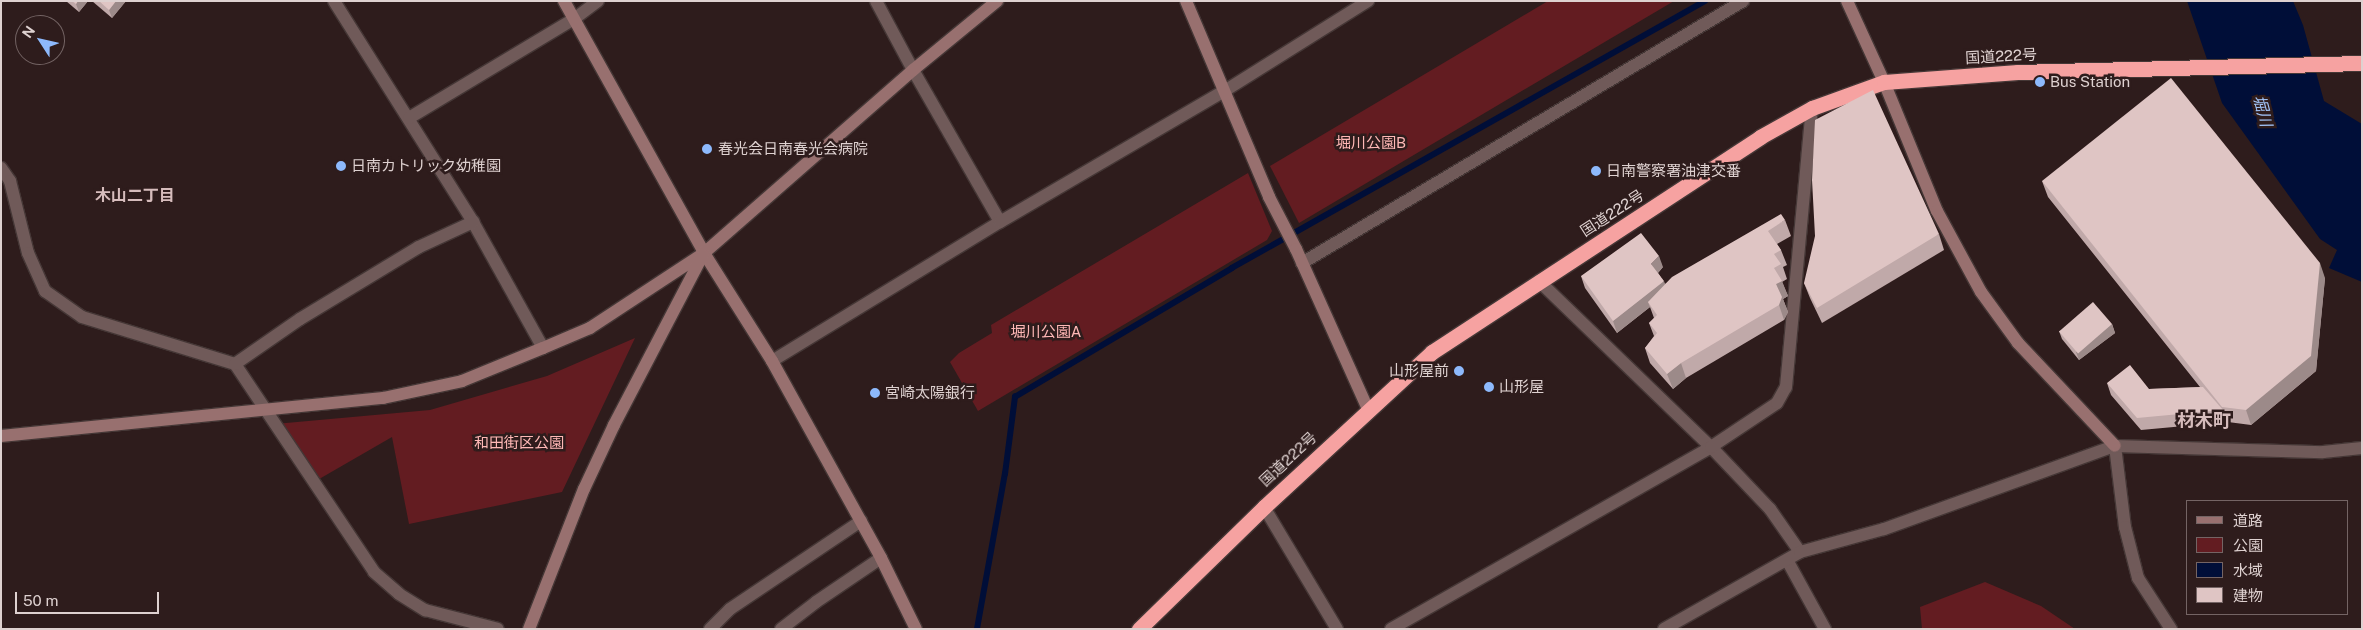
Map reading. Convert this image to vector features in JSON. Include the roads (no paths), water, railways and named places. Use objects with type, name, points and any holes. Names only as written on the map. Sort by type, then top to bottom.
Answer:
[{"type":"highway","name":"国道222号","points":[[1139,629],[1264,507],[1368,409],[1432,352],[1760,137],[1812,108],[1884,82],[2018,72],[2362,63]]},
{"type":"street","points":[[334,1],[473,222],[543,348]]},
{"type":"street","points":[[564,1],[704,253],[772,361],[881,558],[916,629]]},
{"type":"street","points":[[409,118],[574,19],[598,1]]},
{"type":"street","points":[[876,1],[912,70],[1000,222]]},
{"type":"street","points":[[1,436],[383,398],[453,383],[590,328],[704,253],[912,70],[997,1]]},
{"type":"street","points":[[1186,1],[1226,90],[1269,197],[1296,249],[1368,409]]},
{"type":"street","points":[[772,361],[1000,222],[1226,90],[1368,1]]},
{"type":"street","points":[[1302,263],[1743,1]]},
{"type":"street","points":[[1847,1],[1884,82],[1937,211],[1981,292],[2018,343],[2115,446],[2125,527],[2138,578],[2171,629]]},
{"type":"street","points":[[1391,629],[1711,447],[1777,402],[1786,387],[1812,108]]},
{"type":"street","points":[[1,168],[10,182],[28,253],[45,291],[82,317],[235,364],[374,572],[399,594],[425,610],[498,629]]},
{"type":"street","points":[[235,364],[300,320],[419,247],[473,222]]},
{"type":"street","points":[[529,629],[584,488],[614,425],[704,253]]},
{"type":"street","points":[[1539,281],[1711,447],[1770,510],[1800,552]]},
{"type":"street","points":[[1664,629],[1800,552],[1884,529],[2115,446],[2323,452],[2362,448]]},
{"type":"street","points":[[1264,507],[1337,629]]},
{"type":"street","points":[[710,629],[730,609],[861,521]]},
{"type":"street","points":[[781,629],[816,602],[881,558]]},
{"type":"street","points":[[1787,560],[1825,629]]},
{"type":"water","name":"堀川","points":[[2187,1],[2293,1],[2303,25],[2324,101],[2362,124],[2362,282],[2329,268],[2337,250],[2320,239],[2222,103]]},
{"type":"waterway","points":[[977,629],[1005,474],[1015,397],[1232,268],[1705,1]]},
{"type":"place","name":"Bus Station","points":[[2040,82]]},
{"type":"place","name":"春光会日南春光会病院","points":[[707,149]]},
{"type":"place","name":"日南カトリック幼稚園","points":[[341,166]]},
{"type":"place","name":"日南警察署油津交番","points":[[1596,171]]},
{"type":"place","name":"山形屋前","points":[[1459,371]]},
{"type":"place","name":"山形屋","points":[[1489,387]]},
{"type":"place","name":"宮崎太陽銀行","points":[[875,393]]},
{"type":"district","name":"木山二丁目","points":[[135,196]]},
{"type":"district","name":"材木町","points":[[2204,421]]},
{"type":"park label","name":"堀川公園B","points":[[1371,143]]},
{"type":"park label","name":"堀川公園A","points":[[1046,332]]},
{"type":"park label","name":"和田街区公園","points":[[519,443]]}]
